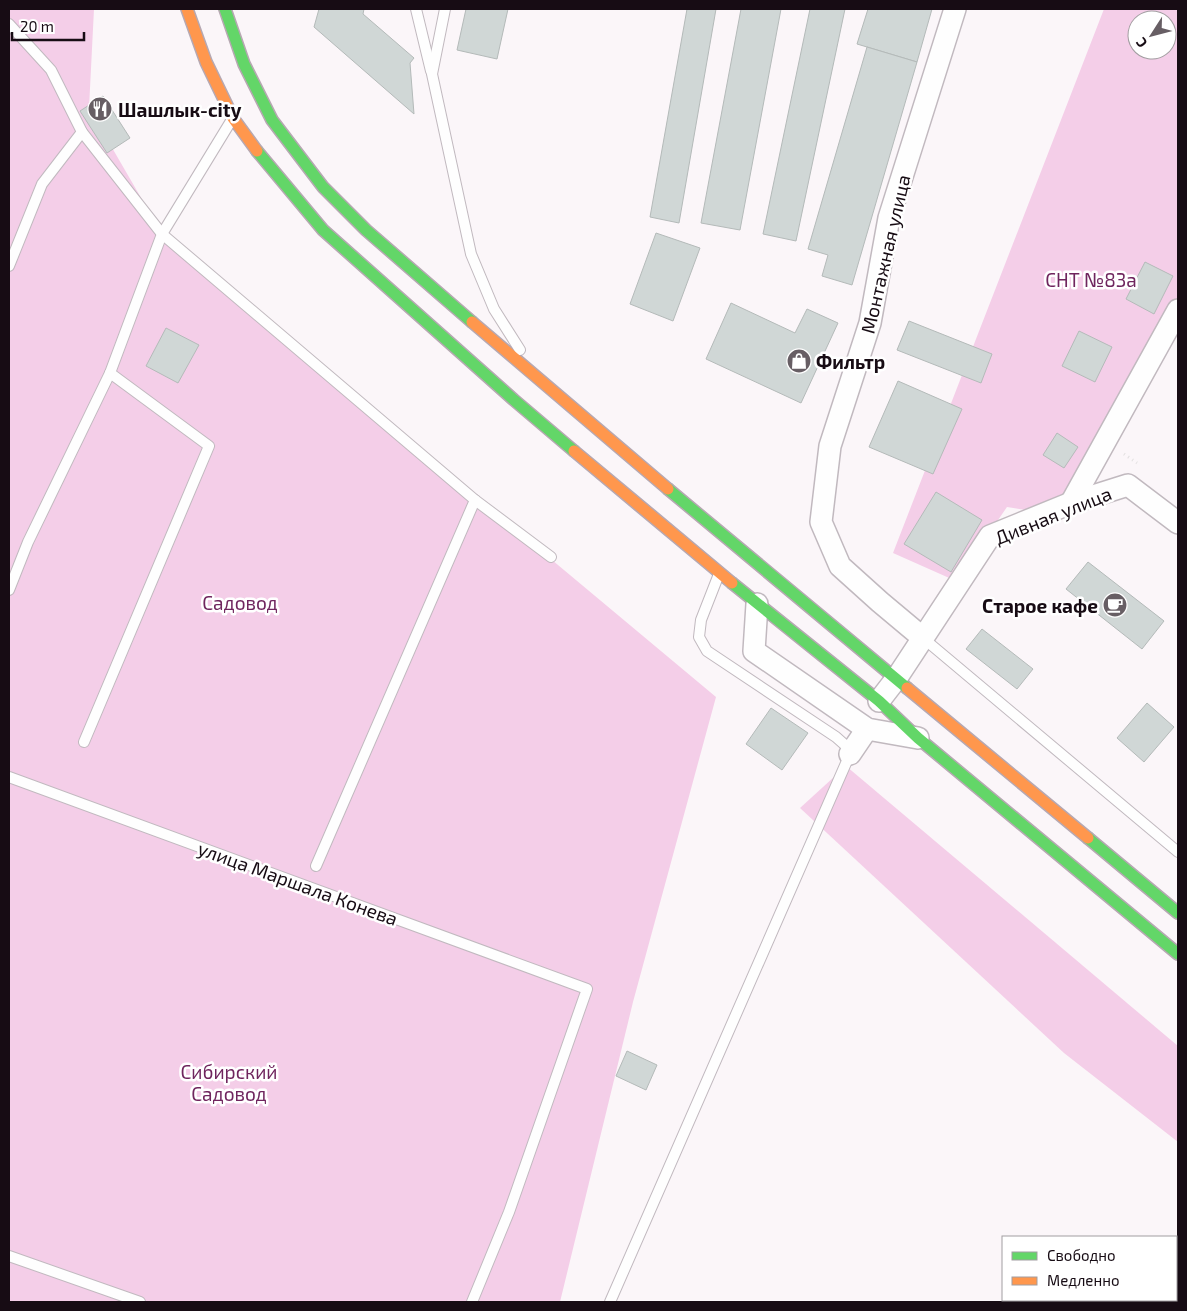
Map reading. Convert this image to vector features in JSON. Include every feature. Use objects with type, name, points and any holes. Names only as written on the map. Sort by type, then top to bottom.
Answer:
[{"type":"main road","points":[[187,9],[206,62],[233,118],[270,168],[323,230],[432,328],[720,573],[879,702],[918,738],[1178,954]]},
{"type":"main road","points":[[225,9],[244,64],[272,120],[323,187],[366,230],[737,548],[1178,914]]},
{"type":"street","name":"Монтажная улица","points":[[923,638],[840,566],[821,522],[830,446],[870,323],[889,218],[955,9]]},
{"type":"street","points":[[1071,503],[1178,310]]},
{"type":"street","name":"Дивная улица","points":[[879,702],[990,536],[1071,503],[1128,485],[1178,523]]},
{"type":"street","points":[[757,604],[754,651],[867,729],[918,738]]},
{"type":"street","points":[[850,754],[867,729]]},
{"type":"lane","points":[[416,9],[471,254],[494,309],[540,381]]},
{"type":"lane","points":[[432,74],[445,9]]},
{"type":"lane","points":[[9,24],[51,70],[82,132],[162,234],[475,500],[551,557]]},
{"type":"lane","points":[[9,590],[28,542],[110,373],[162,234],[233,118]]},
{"type":"lane","points":[[9,266],[42,184],[82,132]]},
{"type":"lane","points":[[84,742],[209,446],[110,373]]},
{"type":"lane","points":[[316,866],[475,500]]},
{"type":"lane","points":[[610,1302],[850,754],[845,745],[836,737],[707,651],[699,637],[701,620],[720,573]]},
{"type":"lane","points":[[923,638],[1178,852]]},
{"type":"lane","name":"улица Маршала Конева","points":[[9,776],[587,989],[509,1212],[472,1302]]},
{"type":"lane","points":[[9,1256],[140,1302]]},
{"type":"green space","points":[[9,9],[94,9],[89,108],[162,234],[716,697],[633,1002],[560,1302],[9,1302]]},
{"type":"green space","name":"СНТ №83а","points":[[1104,9],[1178,9],[1178,300],[1059,515],[1007,507],[956,581],[893,553]]},
{"type":"green space","points":[[846,766],[1178,1046],[1178,1142],[1064,1053],[800,808]]},
{"type":"building","points":[[319,9],[364,9],[363,14],[414,58],[410,63],[414,114],[314,27]]},
{"type":"building","points":[[466,9],[508,9],[497,59],[457,50]]},
{"type":"building","points":[[687,9],[716,9],[679,223],[650,217]]},
{"type":"building","points":[[741,9],[781,9],[740,230],[701,223]]},
{"type":"building","points":[[810,9],[845,9],[796,241],[763,234]]},
{"type":"building","points":[[868,9],[932,9],[917,62],[857,44]]},
{"type":"building","points":[[867,47],[917,62],[852,285],[822,276],[828,255],[808,249]]},
{"type":"building","points":[[103,96],[130,138],[107,153],[80,111]]},
{"type":"building","points":[[656,233],[700,248],[673,321],[630,304]]},
{"type":"building","points":[[1145,262],[1173,276],[1154,314],[1126,299]]},
{"type":"building","points":[[731,303],[795,333],[807,309],[838,323],[801,403],[706,359]]},
{"type":"building","points":[[909,321],[992,354],[981,383],[897,350]]},
{"type":"building","points":[[166,328],[199,345],[178,383],[146,366]]},
{"type":"building","points":[[1079,331],[1112,347],[1095,382],[1062,366]]},
{"type":"building","points":[[898,381],[962,409],[933,474],[869,447]]},
{"type":"building","points":[[1057,433],[1078,447],[1064,468],[1043,455]]},
{"type":"building","points":[[936,492],[982,520],[951,572],[904,544]]},
{"type":"building","name":"Старое кафе","points":[[1088,562],[1164,621],[1142,649],[1066,589]]},
{"type":"building","points":[[982,629],[1033,669],[1017,689],[966,649]]},
{"type":"building","points":[[1147,703],[1174,727],[1144,762],[1117,738]]},
{"type":"building","points":[[771,708],[808,733],[782,770],[746,744]]},
{"type":"building","points":[[627,1051],[657,1065],[646,1090],[616,1076]]},
{"type":"traffic: fast","points":[[225,9],[244,64],[272,120],[323,187],[366,230],[472,322]]},
{"type":"traffic: fast","points":[[257,151],[323,230],[574,451]]},
{"type":"traffic: fast","points":[[668,489],[907,688]]},
{"type":"traffic: fast","points":[[732,583],[879,701],[918,738],[1178,954]]},
{"type":"traffic: fast","points":[[1088,838],[1178,913]]},
{"type":"traffic: slow","points":[[187,9],[206,62],[233,118],[257,151]]},
{"type":"traffic: slow","points":[[472,322],[668,489]]},
{"type":"traffic: slow","points":[[574,451],[732,583]]},
{"type":"traffic: slow","points":[[907,688],[1088,838]]},
{"type":"place","name":"Шашлык-city","points":[[100,109]]},
{"type":"place","name":"Фильтр","points":[[799,361]]},
{"type":"place","name":"Старое кафе","points":[[1115,605]]},
{"type":"park label","name":"Садовод","points":[[240,602]]},
{"type":"park label","name":"Сибирский Садовод","points":[[229,1082]]}]
